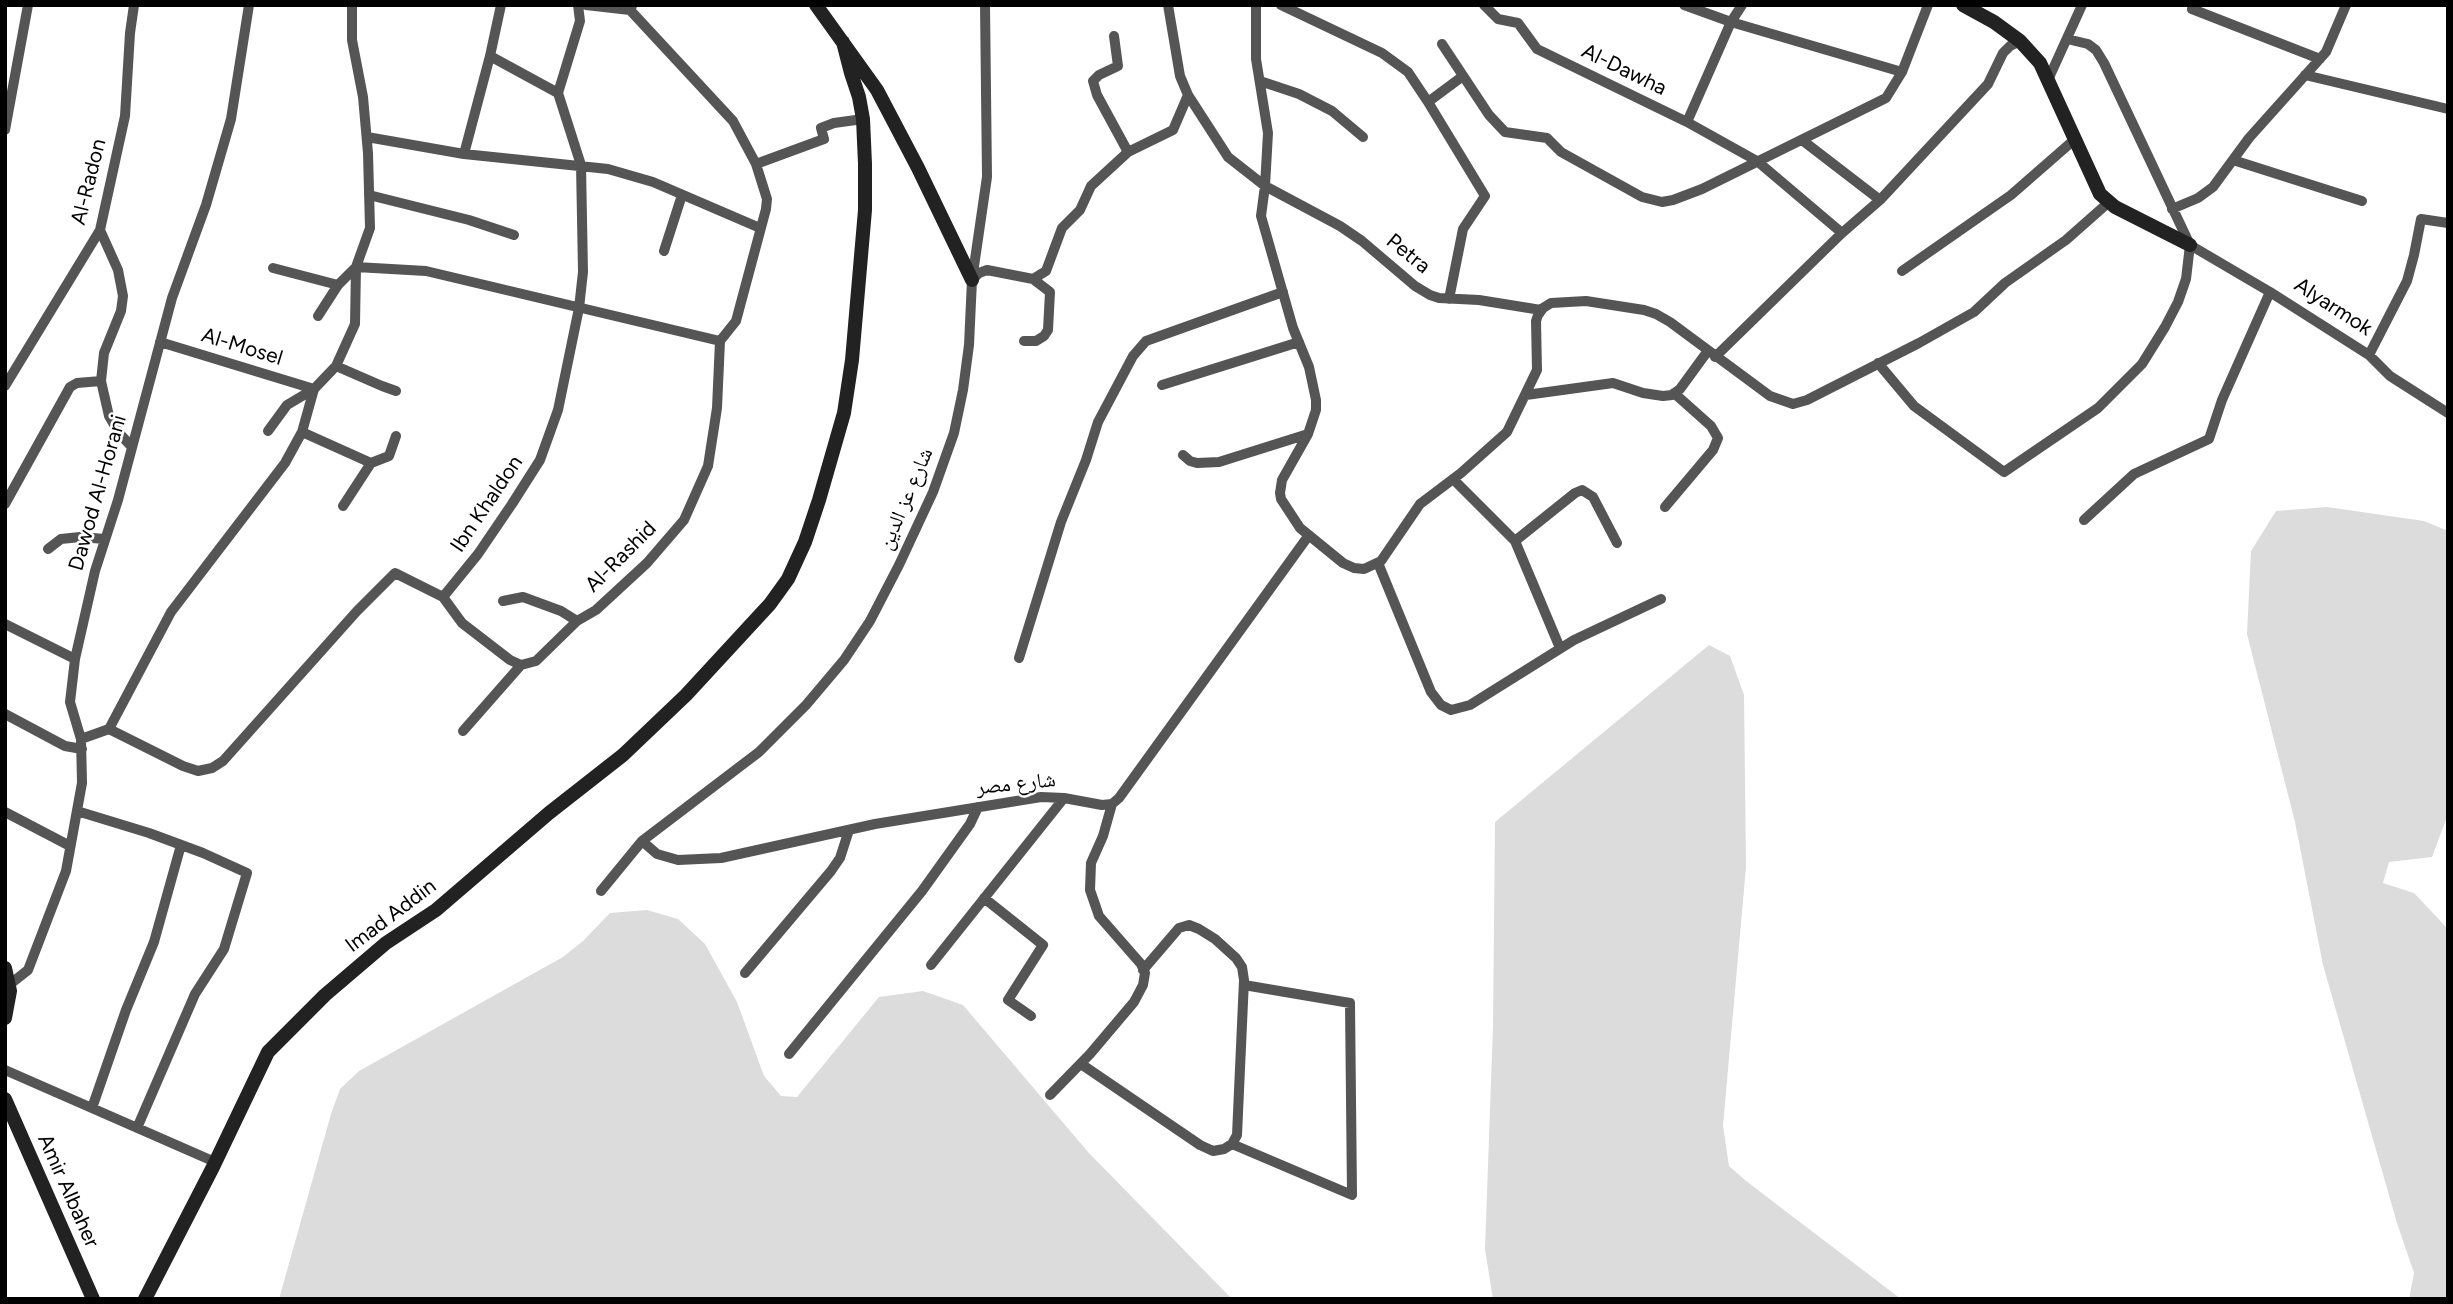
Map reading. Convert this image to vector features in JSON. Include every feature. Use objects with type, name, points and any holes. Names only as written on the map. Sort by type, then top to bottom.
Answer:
[{"type":"street","points":[[5,130],[28,5]]},
{"type":"street","name":"Al-Radon","points":[[5,386],[100,230],[125,116],[134,5]]},
{"type":"street","name":"Dawod Al-Horani","points":[[9,985],[28,970],[66,871],[82,783],[82,744],[70,702],[75,659],[95,571],[118,500],[172,298],[206,205],[231,119],[249,5]]},
{"type":"street","points":[[268,431],[287,405],[314,389],[336,366],[355,324],[356,267],[370,228],[367,138],[363,97],[352,40],[352,5]]},
{"type":"street","points":[[464,154],[501,5]]},
{"type":"street","points":[[490,56],[558,93],[579,21],[578,5]]},
{"type":"street","points":[[318,316],[338,285],[356,267],[426,271],[720,341],[736,321],[767,199],[756,164],[733,121],[631,8],[586,5]]},
{"type":"street","points":[[816,5],[877,90],[972,280],[987,270],[1033,279],[1050,292],[1048,330],[1037,341],[1024,341]]},
{"type":"street","name":"شارع عز الدين","points":[[601,891],[642,841],[758,752],[806,705],[844,660],[870,621],[933,492],[954,433],[969,345],[972,280],[987,177],[985,5]]},
{"type":"street","name":"Petra","points":[[1168,5],[1180,76],[1188,95],[1228,156],[1265,186],[1340,226],[1415,286],[1439,298],[1479,300],[1541,310]]},
{"type":"street","points":[[1256,5],[1256,59],[1268,133],[1261,216],[1315,386],[1315,410],[1308,433],[1282,480],[1281,499],[1300,528],[1343,563],[1354,568],[1364,569],[1378,563],[1420,504],[1507,432],[1537,370],[1536,321],[1541,310],[1551,303],[1586,301],[1644,310],[1670,321],[1711,354],[1777,400],[1793,404],[1807,400],[1974,312],[2005,283],[2066,240],[2109,202]]},
{"type":"street","points":[[1281,5],[1395,60],[1408,72],[1485,196],[1463,229],[1449,299]]},
{"type":"street","name":"Al-Dawha","points":[[1484,5],[1498,19],[1518,23],[1537,49],[1687,122],[1756,160],[1842,233]]},
{"type":"street","points":[[1684,5],[1731,22],[1902,72]]},
{"type":"street","points":[[1687,122],[1741,5]]},
{"type":"street","points":[[1442,44],[1489,115],[1505,132],[1547,138],[1561,152],[1653,201],[1673,201],[1886,98],[1902,72],[1928,5]]},
{"type":"street","name":"Alyarmok","points":[[1963,5],[1994,22],[2033,53],[2100,194],[2109,202],[2270,292],[2369,355],[2390,376],[2448,413]]},
{"type":"street","points":[[2048,80],[2082,5]]},
{"type":"street","points":[[2193,5],[2192,9],[2320,59]]},
{"type":"street","points":[[2172,209],[2205,193],[2249,138],[2320,59],[2336,32],[2346,5]]},
{"type":"street","points":[[1114,36],[1118,66],[1099,75],[1093,82],[1128,152]]},
{"type":"street","points":[[1878,363],[1913,406],[2004,472],[2098,408],[2143,364],[2165,327],[2186,279],[2190,245],[2104,63],[2096,50],[2088,44],[2067,39]]},
{"type":"street","name":"Imad Addin","points":[[145,1299],[268,1052],[325,995],[386,943],[436,910],[549,813],[622,755],[686,695],[775,598],[797,562],[819,500],[844,413],[852,360],[864,210],[863,119],[843,41]]},
{"type":"street","points":[[1526,395],[1613,383],[1643,393],[1663,396],[1680,389],[1711,354],[1880,200],[1988,84],[2003,53],[2020,41]]},
{"type":"street","points":[[2305,75],[2448,109]]},
{"type":"street","points":[[1428,102],[1463,76]]},
{"type":"street","points":[[1260,80],[1299,94],[1332,111],[1363,137]]},
{"type":"street","name":"Ibn Khaldon","points":[[443,597],[478,554],[540,460],[558,410],[579,308],[583,272],[582,167],[558,93]]},
{"type":"street","points":[[1033,279],[1046,271],[1062,228],[1080,210],[1091,186],[1128,152],[1173,130],[1188,95]]},
{"type":"street","points":[[756,164],[824,139],[821,128],[834,122],[863,119]]},
{"type":"street","points":[[367,138],[464,154],[608,169],[653,182],[760,228]]},
{"type":"street","points":[[1802,140],[1880,200]]},
{"type":"street","points":[[1902,271],[2011,195],[2074,140]]},
{"type":"street","points":[[2233,160],[2362,201]]},
{"type":"street","points":[[369,195],[468,220],[514,235]]},
{"type":"street","points":[[664,251],[682,195]]},
{"type":"street","points":[[2369,355],[2407,281],[2420,219],[2448,223]]},
{"type":"street","points":[[100,230],[118,270],[123,296],[121,311],[104,353],[101,381],[109,416],[131,446]]},
{"type":"street","points":[[273,268],[338,285]]},
{"type":"street","points":[[1019,658],[1061,522],[1098,422],[1133,356],[1146,341],[1283,292]]},
{"type":"street","points":[[2084,520],[2134,474],[2209,439],[2222,400],[2270,292]]},
{"type":"street","name":"Al-Rashid","points":[[463,731],[521,665],[536,660],[577,621],[596,610],[647,563],[684,520],[708,466],[718,407],[720,341]]},
{"type":"street","name":"Al-Mosel","points":[[160,342],[314,389]]},
{"type":"street","points":[[1162,385],[1299,342]]},
{"type":"street","points":[[336,366],[396,391]]},
{"type":"street","points":[[5,504],[70,387],[77,383],[101,381]]},
{"type":"street","points":[[5,714],[65,746],[82,744],[109,729],[171,612],[285,463],[302,432],[314,389]]},
{"type":"street","points":[[1665,507],[1713,450],[1718,438],[1711,426],[1674,393]]},
{"type":"street","points":[[302,432],[371,463]]},
{"type":"street","points":[[1182,455],[1197,463],[1219,462],[1308,433]]},
{"type":"street","points":[[343,506],[371,463],[389,456],[396,436]]},
{"type":"street","points":[[1453,479],[1515,541],[1560,648]]},
{"type":"street","points":[[1515,541],[1582,490],[1593,498],[1617,543]]},
{"type":"street","points":[[1051,1095],[1134,1002],[1143,985],[1143,970],[1099,916],[1090,890],[1091,863],[1103,836],[1112,804],[1119,798],[1309,535]]},
{"type":"street","points":[[48,549],[61,539],[105,539]]},
{"type":"street","points":[[1378,563],[1431,692],[1446,708],[1456,710],[1470,705],[1560,648],[1661,600]]},
{"type":"street","points":[[109,729],[183,766],[198,771],[212,768],[223,761],[356,611],[395,573],[443,597],[462,623],[510,660],[521,665]]},
{"type":"street","points":[[503,601],[523,597],[561,611],[577,621]]},
{"type":"street","points":[[5,624],[75,659]]},
{"type":"street","name":"شارع مصر","points":[[642,841],[657,854],[678,860],[721,858],[849,830],[1041,797],[1112,804]]},
{"type":"street","points":[[931,965],[1063,798]]},
{"type":"street","points":[[789,1054],[922,891],[970,824],[978,807]]},
{"type":"street","points":[[77,811],[181,845],[247,873],[224,949],[195,994],[137,1128]]},
{"type":"street","points":[[5,812],[70,846]]},
{"type":"street","points":[[745,973],[831,871],[840,858],[849,830]]},
{"type":"street","points":[[92,1108],[126,1010],[154,942],[181,845]]},
{"type":"street","points":[[984,898],[1043,945],[1008,1000],[1031,1016]]},
{"type":"street","points":[[1081,1064],[1213,1151],[1224,1149],[1232,1143],[1237,1135],[1244,985],[1242,967],[1215,939],[1189,925],[1179,928],[1143,970]]},
{"type":"street","points":[[5,968],[9,985],[9,1003],[5,1018]]},
{"type":"street","points":[[1232,1143],[1352,1195],[1350,1003],[1244,985]]},
{"type":"street","points":[[5,1070],[215,1162]]},
{"type":"street","name":"Amir Albaher","points":[[5,1099],[93,1299]]},
{"type":"shaded area","points":[[2327,507],[2424,521],[2448,531],[2448,814],[2432,857],[2389,862],[2383,883],[2414,893],[2448,929],[2448,1299],[2409,1299],[2414,1273],[2397,1223],[2323,965],[2295,822],[2247,634],[2251,551],[2276,511]]},
{"type":"shaded area","points":[[1709,645],[1730,656],[1744,695],[1746,867],[1723,1126],[1729,1166],[1901,1299],[1493,1299],[1485,1249],[1493,1026],[1495,822]]},
{"type":"shaded area","points":[[647,910],[678,919],[705,944],[737,1002],[764,1076],[781,1096],[797,1097],[879,997],[923,991],[963,1005],[1088,1152],[1232,1299],[279,1299],[340,1089],[359,1071],[563,957],[610,913]]}]
